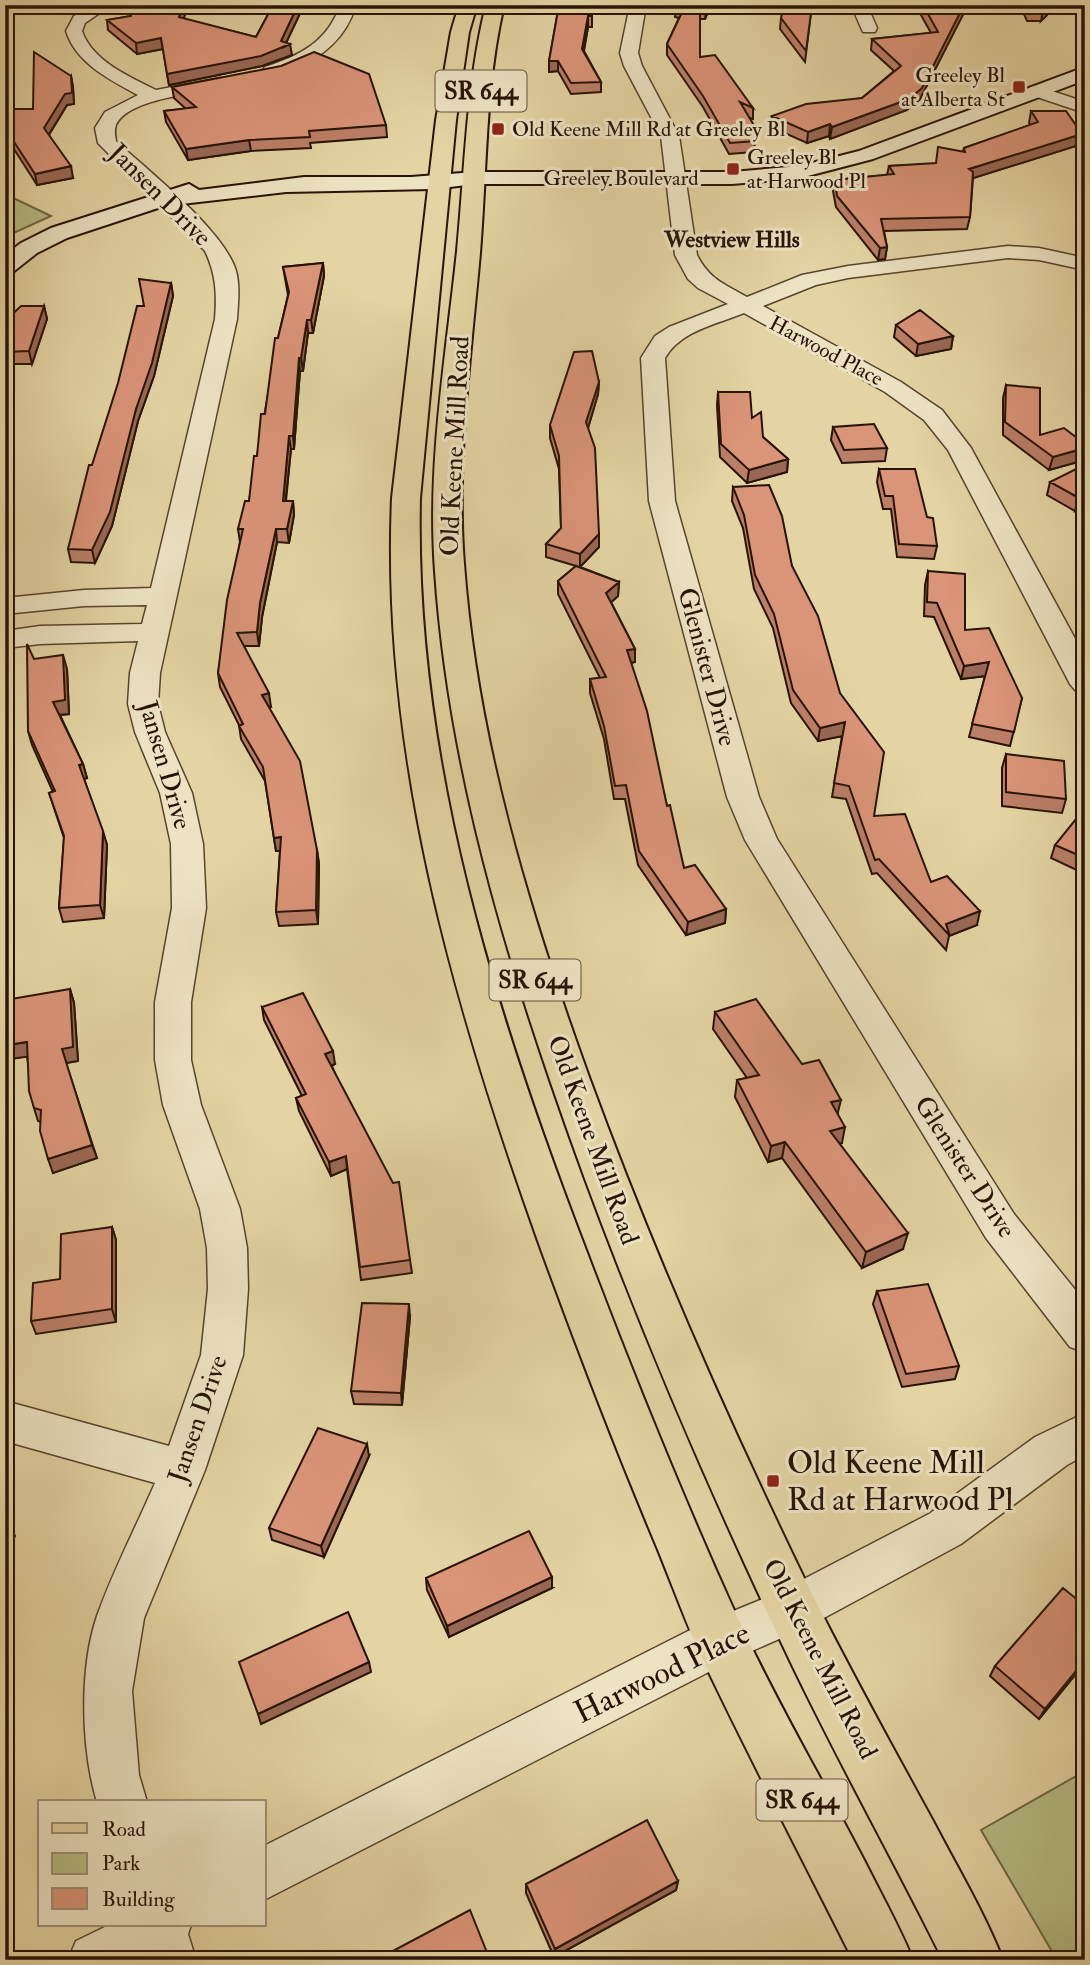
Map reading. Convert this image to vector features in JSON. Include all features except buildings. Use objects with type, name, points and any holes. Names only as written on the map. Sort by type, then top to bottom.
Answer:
[{"type":"main road","name":"Old Keene Mill Road","points":[[468,5],[460,32],[451,85],[412,434],[404,559],[408,631],[425,760],[441,852],[464,947],[516,1121],[617,1394],[721,1640],[884,1960]]},
{"type":"main road","name":"Old Keene Mill Road","points":[[495,5],[487,40],[481,89],[447,502],[449,565],[456,632],[477,768],[524,947],[587,1131],[640,1266],[701,1411],[792,1610],[974,1960]]},
{"type":"street","name":"Jansen Drive","points":[[121,1800],[114,1775],[108,1691],[120,1618],[183,1470],[222,1355],[228,1289],[227,1248],[220,1209],[182,1105],[173,1060],[173,1002],[189,908],[187,844],[176,793],[150,732],[143,704],[145,673],[226,319],[228,294],[225,270],[215,249],[197,227],[107,143],[102,134],[105,124],[114,114],[153,96],[265,72],[304,59],[326,44],[336,32],[348,5]]},
{"type":"street","name":"Harwood Place","points":[[638,5],[629,53],[633,66],[670,136],[689,264],[706,284],[917,402],[947,431],[959,448],[1084,682]]},
{"type":"street","points":[[859,5],[869,28]]},
{"type":"street","points":[[96,10],[78,21],[74,28],[78,45],[93,60],[153,96]]},
{"type":"street","name":"Greeley Boulevard","points":[[5,267],[29,248],[59,233],[96,219],[165,200],[294,185],[441,177],[762,177],[830,167],[1085,73]]},
{"type":"street","points":[[1037,91],[1085,108]]},
{"type":"street","name":"Glenister Drive","points":[[1085,264],[1039,254],[979,253],[810,280],[677,332],[663,341],[653,358],[662,501],[743,797],[761,840],[1000,1226],[1085,1334]]},
{"type":"street","points":[[5,606],[72,599],[164,596]]},
{"type":"street","points":[[5,640],[40,635],[154,632]]},
{"type":"street","points":[[5,1420],[183,1470]]},
{"type":"street","name":"Harwood Place","points":[[266,1873],[721,1640],[792,1610],[945,1529],[1051,1451],[1085,1433]]},
{"type":"street","points":[[94,1960],[163,1934]]},
{"type":"green space","points":[[5,194],[51,216],[5,237]]},
{"type":"green space","points":[[1085,1771],[1085,1960],[1057,1960],[981,1830]]},
{"type":"place","name":"Greeley Bl at Alberta St","points":[[1019,87]]},
{"type":"place","name":"Old Keene Mill Rd at Greeley Bl","points":[[498,129]]},
{"type":"place","name":"Greeley Bl at Harwood Pl","points":[[733,169]]},
{"type":"place","name":"Old Keene Mill Rd at Harwood Pl","points":[[773,1481]]},
{"type":"district","name":"Westview Hills","points":[[732,239]]}]
